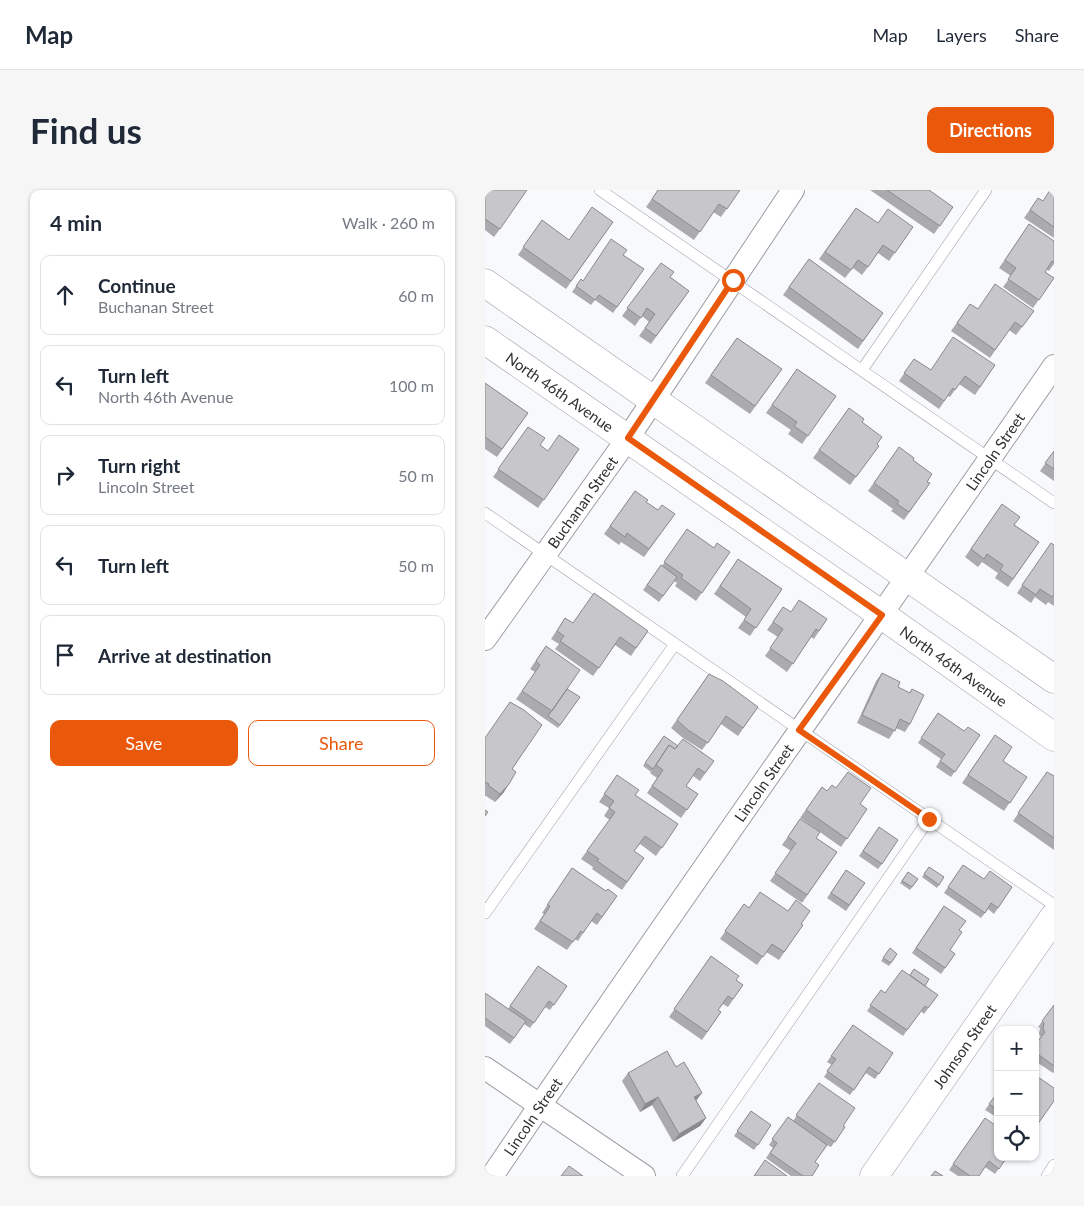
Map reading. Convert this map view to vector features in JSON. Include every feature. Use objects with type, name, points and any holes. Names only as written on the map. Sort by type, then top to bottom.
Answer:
[{"type":"street","name":"Buchanan Street","points":[[485,638],[628,438],[793,190]]},
{"type":"street","points":[[485,283],[1054,679]]},
{"type":"street","name":"North 46th Avenue","points":[[485,340],[882,615],[1054,737]]},
{"type":"street","name":"Lincoln Street","points":[[491,1176],[799,730],[909,577],[1054,366]]},
{"type":"street","name":"Johnson Street","points":[[874,1176],[1054,917]]},
{"type":"street","points":[[485,1068],[644,1176]]},
{"type":"lane","points":[[862,370],[986,190]]},
{"type":"lane","points":[[607,192],[1054,503]]},
{"type":"lane","points":[[485,513],[1054,905]]},
{"type":"lane","points":[[485,913],[675,644]]},
{"type":"lane","points":[[682,1176],[929,819]]},
{"type":"lane","points":[[1047,1176],[1054,1165]]},
{"type":"building","points":[[485,190],[527,190],[500,229],[485,219]]},
{"type":"building","points":[[658,190],[740,190],[727,209],[719,204],[700,232],[652,199]]},
{"type":"building","points":[[887,190],[929,190],[953,207],[940,226]]},
{"type":"building","points":[[1050,190],[1054,190],[1054,227],[1030,210],[1038,198],[1043,201]]},
{"type":"building","points":[[592,207],[613,222],[571,281],[523,247],[542,220],[569,240]]},
{"type":"building","points":[[856,208],[878,223],[888,209],[913,227],[895,253],[883,245],[868,267],[858,260],[851,270],[825,252]]},
{"type":"building","points":[[1029,224],[1054,241],[1054,263],[1052,261],[1045,272],[1054,278],[1039,300],[1008,279],[1016,268],[1005,260]]},
{"type":"building","points":[[611,239],[627,250],[623,255],[644,269],[617,307],[599,295],[595,300],[576,286],[581,279],[583,281]]},
{"type":"building","points":[[809,259],[883,313],[863,341],[789,287]]},
{"type":"building","points":[[661,263],[674,272],[670,277],[689,291],[656,336],[645,328],[655,314],[647,308],[641,318],[627,308]]},
{"type":"building","points":[[995,284],[1034,311],[1022,327],[1015,322],[995,350],[957,323],[970,304],[978,309]]},
{"type":"building","points":[[953,337],[995,365],[980,387],[965,376],[944,401],[904,373],[914,359],[931,370]]},
{"type":"building","points":[[737,338],[782,369],[755,406],[711,375]]},
{"type":"building","points":[[797,369],[836,396],[808,436],[794,426],[797,422],[772,405]]},
{"type":"building","points":[[485,383],[528,413],[502,449],[485,437]]},
{"type":"building","points":[[849,408],[864,419],[862,422],[882,437],[877,444],[879,446],[856,477],[819,450]]},
{"type":"building","points":[[528,427],[545,438],[540,445],[548,451],[559,435],[579,449],[544,500],[498,469]]},
{"type":"building","points":[[899,447],[932,474],[927,482],[930,483],[909,512],[897,504],[899,501],[874,483]]},
{"type":"building","points":[[1054,451],[1054,469],[1045,463]]},
{"type":"building","points":[[635,491],[658,510],[662,505],[675,514],[649,549],[627,533],[625,537],[610,526]]},
{"type":"building","points":[[1002,504],[1020,517],[1014,525],[1039,542],[1013,579],[1000,570],[1003,565],[987,554],[984,559],[971,549]]},
{"type":"building","points":[[687,529],[714,548],[717,543],[730,552],[702,593],[681,578],[683,575],[664,562]]},
{"type":"building","points":[[1051,543],[1054,545],[1054,594],[1052,597],[1040,589],[1036,595],[1022,585]]},
{"type":"building","points":[[738,559],[782,589],[756,628],[744,620],[751,609],[720,586]]},
{"type":"building","points":[[661,565],[677,577],[663,596],[647,585]]},
{"type":"building","points":[[594,593],[648,631],[636,648],[620,637],[599,668],[560,641],[564,636],[557,631],[565,618],[573,623]]},
{"type":"building","points":[[799,600],[827,619],[819,631],[816,629],[793,664],[770,648],[783,629],[773,622],[783,607],[791,612]]},
{"type":"building","points":[[546,646],[580,670],[552,711],[522,691],[540,665],[536,661]]},
{"type":"building","points":[[882,673],[900,682],[898,687],[910,693],[912,689],[924,695],[910,724],[900,719],[895,731],[862,715]]},
{"type":"building","points":[[709,674],[723,681],[758,707],[743,728],[726,716],[708,743],[677,720]]},
{"type":"building","points":[[567,689],[580,697],[560,725],[548,716]]},
{"type":"building","points":[[510,702],[524,710],[542,725],[512,769],[516,772],[500,794],[485,782],[485,738]]},
{"type":"building","points":[[938,713],[964,731],[968,727],[980,735],[955,772],[940,761],[945,754],[921,738]]},
{"type":"building","points":[[995,735],[1012,747],[1003,761],[1027,777],[1010,803],[968,775]]},
{"type":"building","points":[[664,736],[678,746],[675,749],[669,745],[653,769],[645,763]]},
{"type":"building","points":[[683,739],[714,761],[705,773],[698,768],[686,786],[698,794],[687,810],[652,786],[663,770],[656,765],[669,745],[675,749]]},
{"type":"building","points":[[848,772],[871,788],[860,804],[867,809],[847,839],[806,810],[822,787],[827,791],[832,785],[836,788]]},
{"type":"building","points":[[1047,772],[1054,776],[1054,838],[1018,813]]},
{"type":"building","points":[[617,775],[639,790],[635,795],[678,824],[662,848],[645,836],[634,851],[644,858],[627,882],[597,861],[599,859],[587,851],[615,812],[609,808],[614,801],[604,794]]},
{"type":"building","points":[[800,819],[820,832],[816,838],[837,852],[807,895],[775,873],[796,843],[788,837]]},
{"type":"building","points":[[879,827],[898,840],[882,864],[863,851]]},
{"type":"building","points":[[963,865],[984,879],[990,871],[1012,887],[998,908],[991,903],[985,913],[948,887]]},
{"type":"building","points":[[929,867],[944,877],[939,885],[924,874]]},
{"type":"building","points":[[572,868],[606,891],[608,889],[617,896],[602,917],[597,913],[583,933],[581,931],[573,942],[540,921],[550,906],[547,905]]},
{"type":"building","points":[[846,870],[865,883],[849,905],[831,893]]},
{"type":"building","points":[[908,872],[918,879],[912,887],[902,881]]},
{"type":"building","points":[[760,892],[788,911],[796,900],[810,911],[801,924],[803,925],[784,952],[772,944],[763,957],[725,931],[744,904],[749,908]]},
{"type":"building","points":[[944,906],[966,921],[959,930],[962,932],[950,950],[955,954],[945,968],[916,948]]},
{"type":"building","points":[[890,948],[897,954],[891,963],[883,958]]},
{"type":"building","points":[[711,956],[739,976],[736,980],[743,985],[733,999],[728,996],[718,1010],[721,1012],[707,1032],[674,1009]]},
{"type":"building","points":[[538,966],[567,986],[554,1005],[549,1001],[534,1023],[510,1006]]},
{"type":"building","points":[[914,969],[929,979],[925,986],[910,975]]},
{"type":"building","points":[[902,970],[938,995],[928,1008],[925,1006],[907,1030],[870,1005],[881,990],[885,993]]},
{"type":"building","points":[[485,993],[526,1021],[514,1038],[485,1018]]},
{"type":"building","points":[[1054,1005],[1054,1066],[1039,1055],[1039,1040],[1045,1032],[1042,1021]]},
{"type":"building","points":[[853,1025],[893,1053],[879,1074],[869,1067],[854,1090],[827,1071],[836,1059],[831,1056]]},
{"type":"building","points":[[667,1051],[676,1067],[684,1062],[702,1093],[694,1097],[706,1118],[679,1134],[658,1097],[645,1104],[628,1073]]},
{"type":"building","points":[[1039,1078],[1054,1088],[1054,1101],[1039,1122]]},
{"type":"building","points":[[819,1083],[855,1108],[835,1142],[796,1115]]},
{"type":"building","points":[[994,1097],[994,1107],[989,1104]]},
{"type":"building","points":[[751,1111],[771,1125],[758,1145],[737,1131]]},
{"type":"building","points":[[788,1117],[827,1145],[815,1162],[819,1165],[812,1176],[803,1176],[770,1153],[777,1143],[772,1139]]},
{"type":"building","points":[[985,1118],[994,1124],[994,1161],[1004,1161],[999,1169],[989,1161],[979,1176],[970,1176],[953,1164]]},
{"type":"building","points":[[765,1160],[787,1176],[754,1176]]},
{"type":"building","points":[[569,1166],[583,1176],[561,1176]]},
{"type":"building","points":[[935,1171],[943,1176],[931,1176]]},
{"type":"route","points":[[733,280],[628,438],[882,615],[799,730],[929,819]]}]
